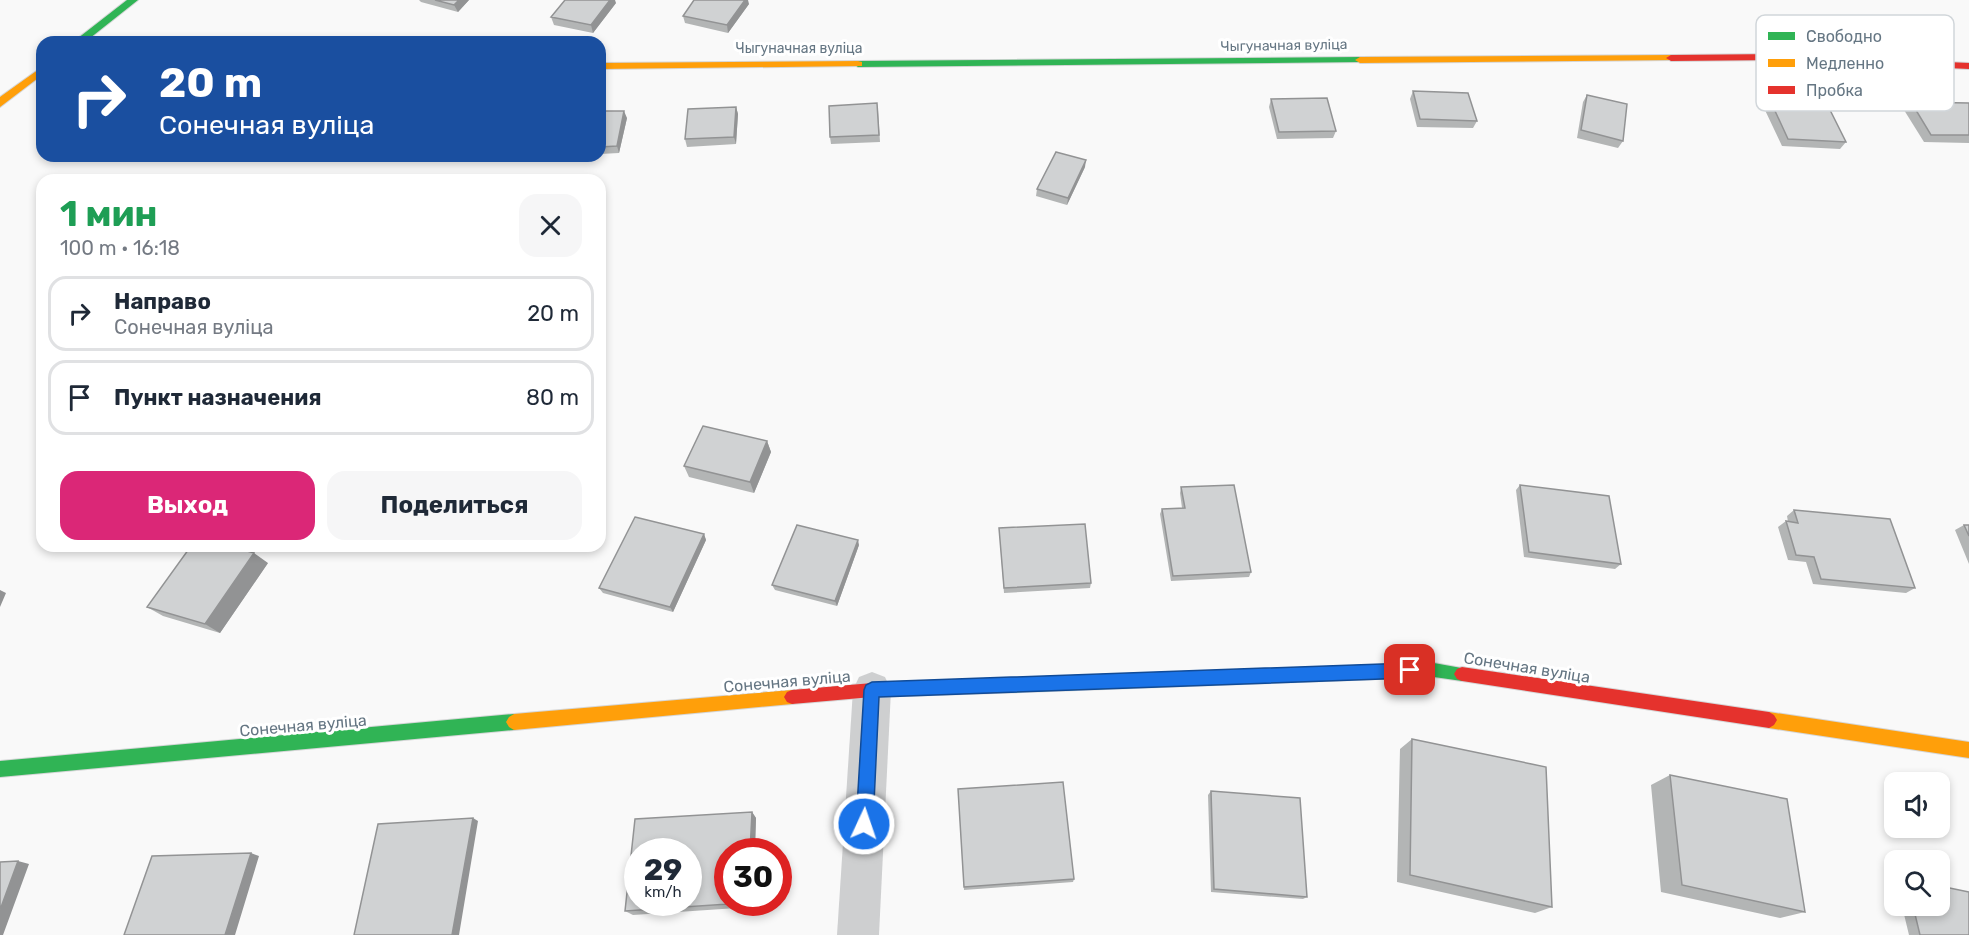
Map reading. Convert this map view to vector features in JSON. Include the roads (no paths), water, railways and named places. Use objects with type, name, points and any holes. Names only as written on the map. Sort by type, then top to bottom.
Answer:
[{"type":"street","points":[[86,36],[133,0]]},
{"type":"street","name":"Чыгуначная вуліца","points":[[606,66],[1756,57]]},
{"type":"street","name":"Чыгуначная вуліца","points":[[1954,65],[1969,66]]},
{"type":"street","points":[[0,103],[36,75]]},
{"type":"street","name":"Сонечная вуліца","points":[[0,769],[872,690],[1434,669],[1969,750]]},
{"type":"street","points":[[858,935],[872,690]]}]
